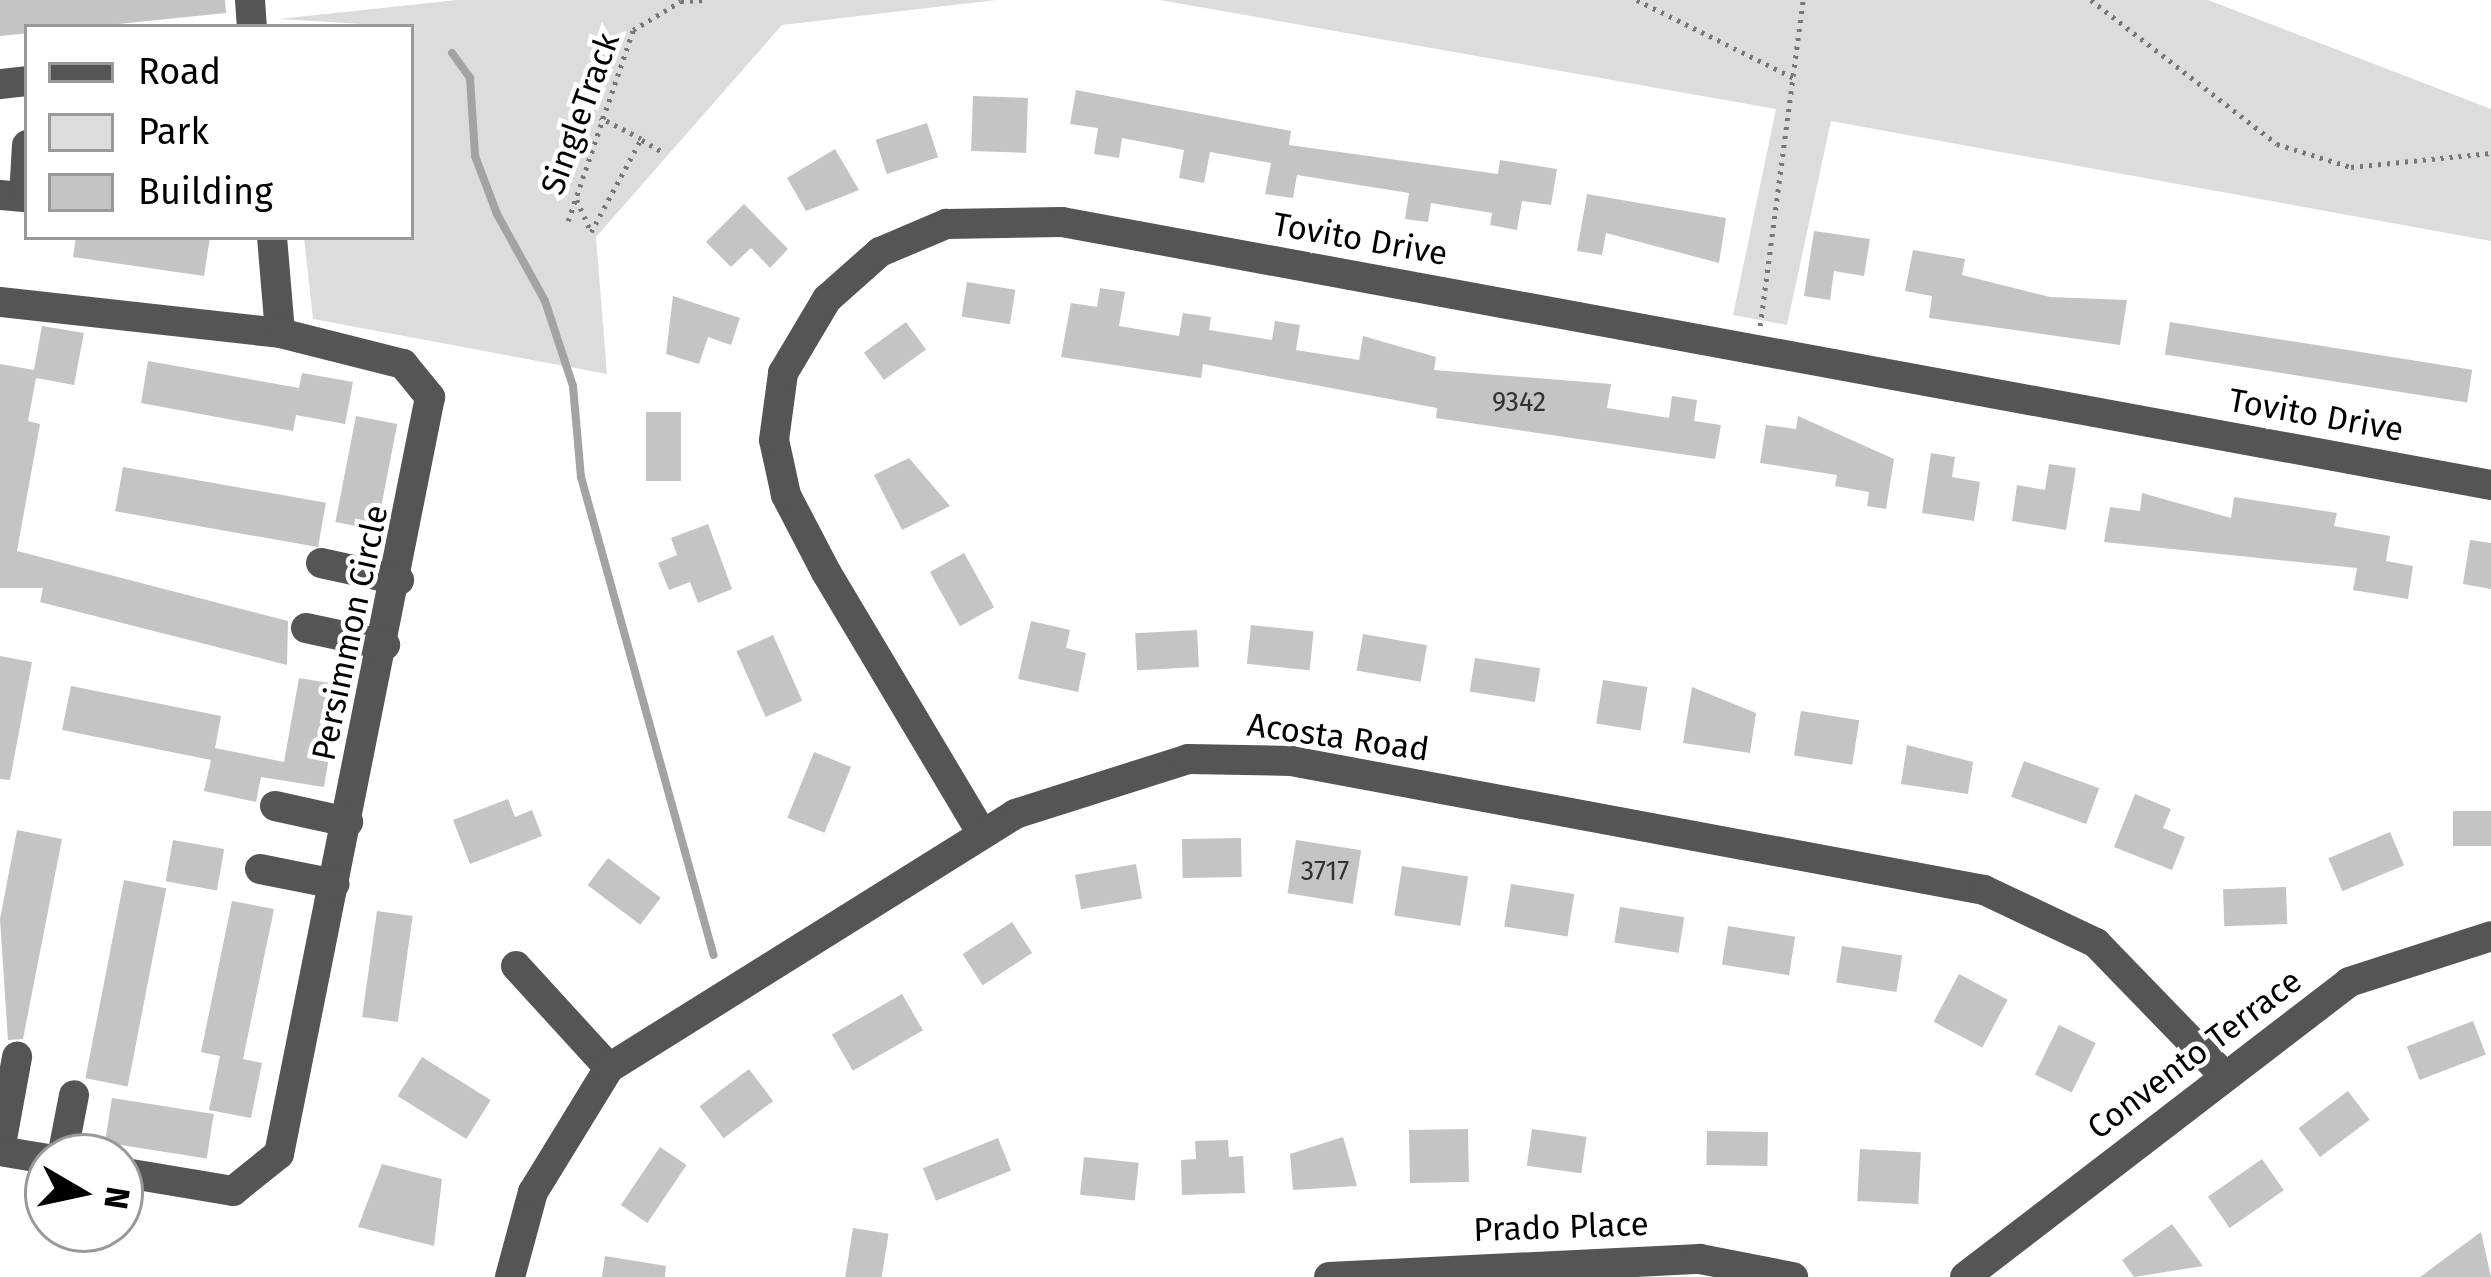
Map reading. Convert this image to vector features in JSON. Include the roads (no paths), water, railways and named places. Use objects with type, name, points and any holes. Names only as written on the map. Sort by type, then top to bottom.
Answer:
[{"type":"street","name":"Tovito Drive","points":[[980,832],[826,572],[777,464],[775,406],[798,342],[880,252],[946,224],[1022,216],[2491,485]]},
{"type":"street","points":[[272,240],[280,333]]},
{"type":"street","name":"Persimmon Circle","points":[[0,302],[280,333],[403,364],[430,397],[399,580],[279,1154],[233,1191],[144,1176]]},
{"type":"street","points":[[321,563],[399,580]]},
{"type":"street","points":[[306,628],[385,645]]},
{"type":"street","name":"Acosta Road","points":[[510,1277],[533,1192],[609,1068],[980,832],[1123,771],[1255,758],[1942,879],[2096,943],[2223,1074]]},
{"type":"street","points":[[275,806],[348,822]]},
{"type":"street","points":[[260,869],[335,884]]},
{"type":"street","name":"Convento Terrace","points":[[1965,1277],[2223,1074],[2365,973],[2491,936]]},
{"type":"street","points":[[516,966],[609,1068]]},
{"type":"street","points":[[0,1151],[17,1057]]},
{"type":"street","points":[[67,1133],[74,1095]]},
{"type":"street","name":"Prado Place","points":[[1329,1277],[1700,1259],[1793,1277]]},
{"type":"waterway","points":[[452,53],[470,78],[475,156],[497,214],[545,301],[573,386],[581,477],[714,955]]}]
